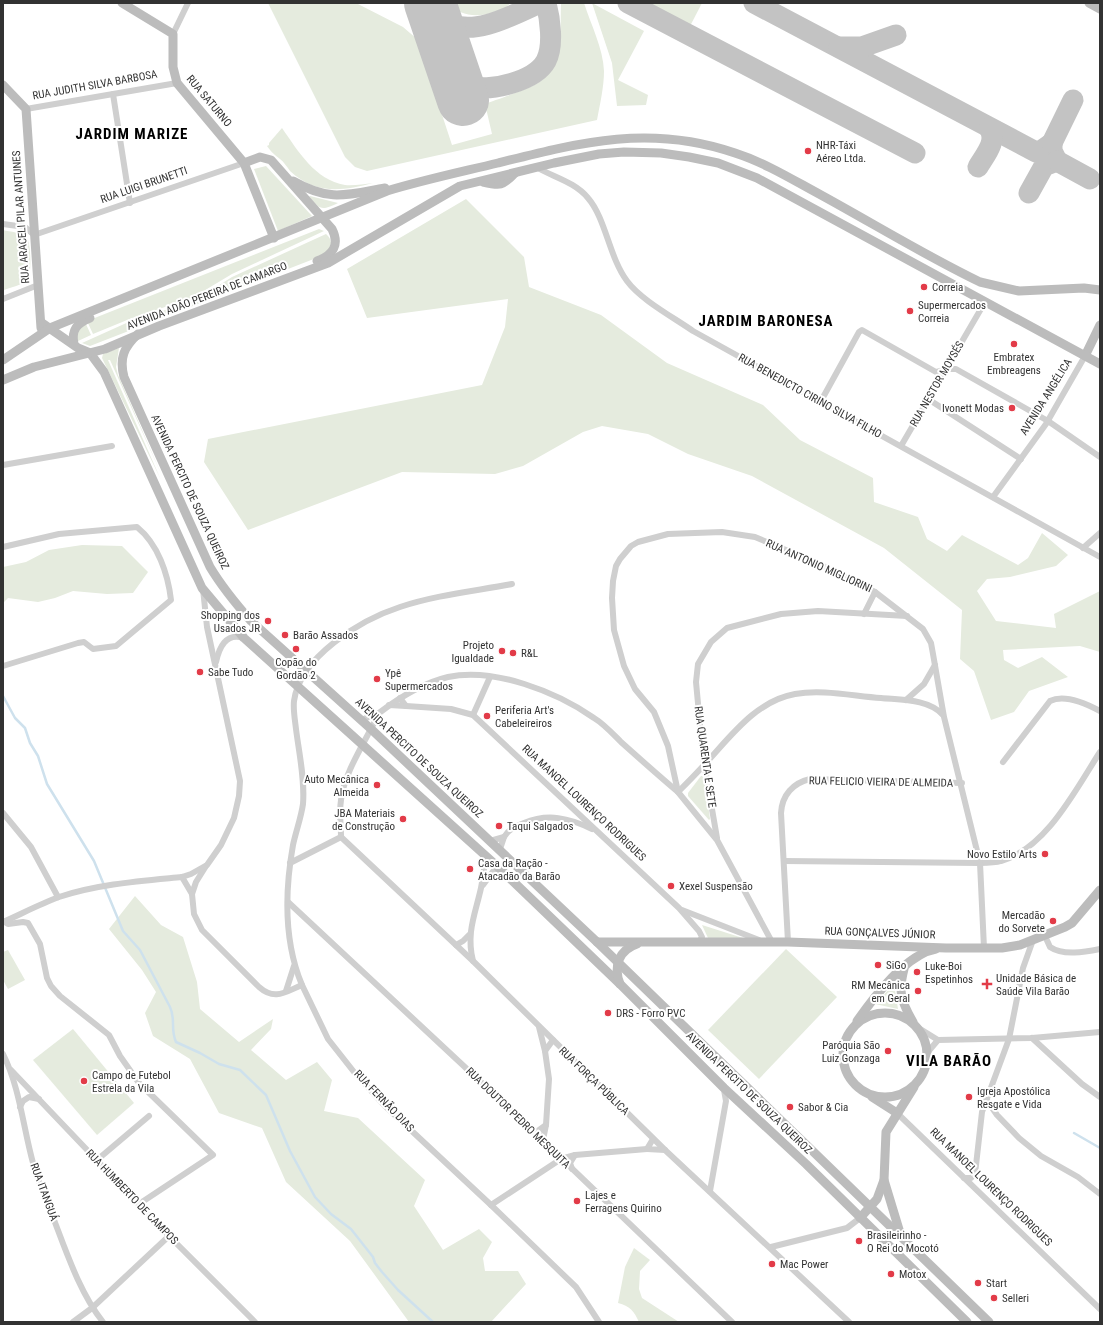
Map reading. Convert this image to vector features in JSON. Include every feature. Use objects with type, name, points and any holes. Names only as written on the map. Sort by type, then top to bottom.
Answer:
[{"type":"main road","points":[[122,3],[132,6],[173,34]]},
{"type":"main road","points":[[1089,3],[1100,9]]},
{"type":"main road","name":"RUA SATURNO","points":[[173,34],[173,68],[177,83],[244,162],[274,238]]},
{"type":"main road","name":"RUA JUDITH SILVA BARBOSA","points":[[3,85],[26,109]]},
{"type":"main road","name":"RUA ARACELI PILAR ANTUNES","points":[[26,109],[34,235],[42,323],[40,333],[37,338]]},
{"type":"main road","points":[[288,179],[316,192],[340,196],[414,183],[592,141],[638,137],[691,142],[735,153],[762,164],[980,282],[1020,291],[1084,288],[1100,290]]},
{"type":"main road","name":"AVENIDA ADÃO PEREIRA DE CAMARGO","points":[[3,380],[34,367],[105,349],[138,334],[328,263],[460,186],[554,163],[599,154],[624,152],[661,153],[718,163],[757,178],[1100,364]]},
{"type":"main road","points":[[236,297],[259,285],[327,257],[334,249],[336,242],[332,229],[271,160],[260,157],[252,163],[250,167],[250,176]]},
{"type":"main road","name":"RUA LUIGI BRUNETTI","points":[[244,162],[260,157]]},
{"type":"main road","points":[[3,360],[50,328],[256,246],[370,198],[414,183]]},
{"type":"main road","points":[[304,226],[319,225],[332,229]]},
{"type":"main road","points":[[74,344],[73,334],[80,323],[221,266],[256,246]]},
{"type":"main road","points":[[42,323],[90,353]]},
{"type":"main road","name":"AVENIDA ANGÉLICA","points":[[1085,356],[1100,325]]},
{"type":"main road","name":"AVENIDA PERCITO DE SOUZA QUEIROZ","points":[[138,334],[128,343],[124,351],[122,361],[124,377],[210,568],[235,604],[251,621],[371,729],[500,849],[871,1206],[989,1322]]},
{"type":"main road","name":"AVENIDA PERCITO DE SOUZA QUEIROZ","points":[[90,353],[102,369],[202,588],[244,638],[496,866],[621,985],[724,1088],[806,1164],[967,1322]]},
{"type":"main road","points":[[72,358],[89,361],[102,369]]},
{"type":"main road","points":[[496,866],[505,866],[514,869],[544,897],[554,902]]},
{"type":"main road","name":"RUA GONÇALVES JÚNIOR","points":[[597,942],[788,942],[946,948],[1014,946],[1045,936],[1072,923],[1100,890]]},
{"type":"main road","points":[[621,985],[616,969],[618,962],[624,950],[639,943]]},
{"type":"main road","points":[[920,1078],[905,1092],[890,1096],[874,1095],[859,1088],[849,1076],[844,1061],[844,1045],[851,1031],[873,999],[904,969],[924,953],[946,948]]},
{"type":"main road","points":[[902,1238],[884,1180],[885,1138],[889,1126],[920,1078],[925,1066],[927,1053],[924,1039],[902,1000],[900,991],[904,969]]},
{"type":"main road","points":[[851,1031],[863,1020],[878,1014],[895,1014],[903,1017],[916,1027]]},
{"type":"main road","name":"RUA MANOEL LOURENÇO RODRIGUES","points":[[859,1088],[897,1114]]},
{"type":"main road","points":[[860,1218],[877,1199],[884,1180]]},
{"type":"street","name":"RUA SATURNO","points":[[173,34],[188,3]]},
{"type":"street","name":"RUA JUDITH SILVA BARBOSA","points":[[26,109],[177,83]]},
{"type":"street","points":[[113,94],[130,202]]},
{"type":"street","name":"RUA LUIGI BRUNETTI","points":[[34,235],[244,162]]},
{"type":"street","points":[[551,176],[554,163]]},
{"type":"street","name":"RUA BENEDICTO CIRINO SILVA FILHO","points":[[536,167],[551,176],[570,183],[588,198],[595,209],[616,265],[627,282],[644,297],[693,331],[1100,557]]},
{"type":"street","points":[[3,224],[25,227],[34,235]]},
{"type":"street","points":[[3,299],[38,285]]},
{"type":"street","name":"RUA NESTOR MOYSÉS","points":[[901,446],[985,302]]},
{"type":"street","points":[[821,401],[859,332],[862,330],[936,372],[946,368],[956,369],[1048,421],[1100,457]]},
{"type":"street","name":"AVENIDA ANGÉLICA","points":[[993,497],[1048,421],[1085,356]]},
{"type":"street","points":[[928,399],[1021,459]]},
{"type":"street","points":[[3,465],[112,446]]},
{"type":"street","points":[[3,547],[59,534],[137,527],[149,539],[163,564],[169,584],[171,600],[116,646],[93,649],[84,642],[78,643],[3,666]]},
{"type":"street","name":"RUA ANTONIO MIGLIORINI","points":[[678,792],[668,746],[654,712],[635,689],[624,666],[614,630],[612,598],[616,566],[631,546],[638,542],[668,534],[722,532],[755,537],[816,563],[875,592],[909,617],[923,630],[931,643],[944,717],[962,783],[980,863],[984,948]]},
{"type":"street","points":[[1083,548],[1100,533]]},
{"type":"street","name":"RUA FERNÃO DIAS","points":[[512,584],[441,597],[400,607],[379,616],[345,635],[312,662],[306,671],[298,686],[294,703],[303,786],[303,803],[290,863],[288,902],[290,946],[294,966],[328,1039],[354,1072],[384,1105],[576,1287],[599,1322]]},
{"type":"street","points":[[202,588],[208,627],[240,781],[237,805],[229,830],[196,882],[192,894],[194,914],[202,930],[264,991],[273,996],[302,985]]},
{"type":"street","points":[[864,614],[875,592]]},
{"type":"street","name":"RUA QUARENTA E SETE","points":[[717,840],[699,723],[696,682],[698,664],[711,642],[727,628],[782,614],[818,611],[909,617]]},
{"type":"street","points":[[216,663],[219,650],[224,642],[234,636],[244,638]]},
{"type":"street","points":[[297,663],[312,662]]},
{"type":"street","points":[[906,700],[924,684],[935,665]]},
{"type":"street","points":[[361,720],[379,713],[389,705],[423,685],[450,677],[467,675],[490,676],[521,683],[548,693],[595,718],[678,792],[717,840],[767,942]]},
{"type":"street","points":[[473,715],[490,676]]},
{"type":"street","points":[[678,792],[748,719],[761,708],[778,699],[796,694],[820,693],[906,700],[933,707],[944,717]]},
{"type":"street","points":[[400,698],[406,706]]},
{"type":"street","points":[[1003,762],[1050,701],[1055,698],[1088,704],[1100,711]]},
{"type":"street","name":"RUA MANOEL LOURENÇO RODRIGUES","points":[[389,705],[451,709],[473,715],[678,908],[699,931],[702,937],[699,942]]},
{"type":"street","points":[[290,863],[341,837],[341,801],[343,789],[379,713]]},
{"type":"street","points":[[784,861],[1000,862],[1014,856],[1037,840],[1057,817],[1100,752]]},
{"type":"street","name":"RUA FELICIO VIEIRA DE ALMEIDA","points":[[788,942],[781,807],[791,788],[805,780],[816,779],[962,783]]},
{"type":"street","points":[[569,821],[575,816],[575,811]]},
{"type":"street","points":[[3,813],[31,847],[58,897]]},
{"type":"street","points":[[500,849],[504,837],[511,829],[540,817],[553,817],[569,821],[597,832]]},
{"type":"street","name":"RUA FORÇA PÚBLICA","points":[[341,837],[473,961],[665,1150],[849,1322]]},
{"type":"street","points":[[490,841],[504,837]]},
{"type":"street","points":[[473,961],[469,935],[481,888],[486,857]]},
{"type":"street","points":[[3,922],[58,897],[110,885],[182,877],[207,865]]},
{"type":"street","points":[[481,888],[496,866]]},
{"type":"street","points":[[182,877],[192,894]]},
{"type":"street","name":"RUA DOUTOR PEDRO MESQUITA","points":[[288,902],[535,1132],[561,1159],[732,1322]]},
{"type":"street","name":"RUA MANOEL LOURENÇO RODRIGUES","points":[[678,908],[767,942]]},
{"type":"street","points":[[289,921],[294,916],[303,916]]},
{"type":"street","points":[[3,922],[8,924],[23,922],[28,923],[40,944],[47,978],[51,986],[60,996],[109,1035],[120,1056],[139,1083],[213,1155],[139,1204]]},
{"type":"street","points":[[456,945],[463,942],[469,935]]},
{"type":"street","points":[[1045,936],[1050,947],[1060,951],[1088,951],[1100,949]]},
{"type":"street","points":[[964,1178],[970,1178],[975,1174],[982,1112],[1009,1039],[1023,968],[1033,940]]},
{"type":"street","points":[[286,992],[294,966]]},
{"type":"street","points":[[539,1027],[545,1051],[549,1080],[546,1125],[543,1140]]},
{"type":"street","points":[[916,1027],[938,1040],[1032,1038],[1100,1032]]},
{"type":"street","points":[[1032,1038],[1082,1084],[1100,1097]]},
{"type":"street","points":[[545,1051],[553,1040]]},
{"type":"street","points":[[927,1053],[938,1040]]},
{"type":"street","name":"RUA ITANGUÁ","points":[[3,1054],[11,1070],[33,1164],[63,1242],[92,1308],[103,1322]]},
{"type":"street","name":"RUA HUMBERTO DE CAMPOS","points":[[11,1070],[169,1236],[255,1322]]},
{"type":"street","points":[[710,1191],[726,1101],[724,1088]]},
{"type":"street","points":[[20,1107],[23,1101],[29,1097],[39,1099]]},
{"type":"street","points":[[986,1099],[997,1115],[1019,1138],[1041,1156],[1078,1177],[1100,1194]]},
{"type":"street","name":"RUA MANOEL LOURENÇO RODRIGUES","points":[[897,1114],[1100,1308]]},
{"type":"street","points":[[97,1160],[149,1116]]},
{"type":"street","points":[[535,1132],[546,1125]]},
{"type":"street","points":[[648,1149],[653,1138]]},
{"type":"street","points":[[491,1205],[561,1159],[575,1154],[648,1149],[665,1150]]},
{"type":"street","points":[[573,1170],[570,1163],[575,1154]]},
{"type":"street","points":[[771,1248],[847,1228],[860,1218]]},
{"type":"street","points":[[73,1322],[92,1308],[169,1236]]},
{"type":"shaded area","points":[[268,3],[356,3],[403,27],[417,39],[452,145],[492,134],[485,104],[523,90],[541,81],[554,64],[557,55],[560,34],[561,3],[584,3],[599,45],[604,71],[602,96],[597,120],[367,171],[355,167],[345,157]]},
{"type":"shaded area","points":[[447,3],[510,3],[506,7],[484,15],[470,15],[464,14],[452,8]]},
{"type":"shaded area","points":[[592,3],[644,31],[618,80],[648,95],[646,105],[617,106],[612,63]]},
{"type":"shaded area","points":[[637,3],[702,3],[688,30]]},
{"type":"shaded area","points":[[282,128],[308,163],[325,177],[334,182],[345,185],[373,183],[351,188],[330,189],[310,184],[300,179],[290,171],[267,146]]},
{"type":"shaded area","points":[[266,166],[312,216],[278,231],[254,169]]},
{"type":"shaded area","points":[[309,196],[338,203],[321,208]]},
{"type":"shaded area","points":[[466,199],[524,257],[529,287],[601,315],[667,363],[763,405],[800,440],[873,478],[874,502],[918,517],[927,539],[947,551],[962,535],[1018,565],[1028,558],[1042,533],[1068,555],[1056,566],[1010,577],[987,579],[977,591],[996,621],[1056,628],[1054,614],[1100,591],[1100,652],[1080,646],[1003,650],[1004,660],[1018,668],[1042,657],[1068,677],[1029,691],[1014,712],[991,720],[974,671],[960,659],[962,610],[884,548],[752,476],[688,454],[648,434],[602,426],[583,432],[523,466],[495,474],[402,472],[248,530],[204,462],[208,439],[482,385],[505,327],[508,299],[367,318],[347,269]]},
{"type":"shaded area","points":[[319,229],[324,231],[232,274],[192,298],[132,318],[93,334],[87,321]]},
{"type":"shaded area","points":[[3,230],[19,233],[27,238],[30,260],[30,273],[27,281],[4,290]]},
{"type":"shaded area","points":[[326,234],[329,237],[331,245],[324,255],[90,346],[82,343],[133,320],[194,301],[232,277]]},
{"type":"shaded area","points":[[85,322],[91,335],[78,341],[76,338],[76,331]]},
{"type":"shaded area","points":[[119,348],[116,367],[118,375],[163,478],[110,360],[108,360],[161,480],[102,358],[103,354]]},
{"type":"shaded area","points":[[82,545],[122,546],[148,572],[133,593],[107,594],[73,591],[55,598],[38,602],[8,598],[3,603],[3,567],[26,562],[49,550]]},
{"type":"shaded area","points":[[701,776],[704,776],[709,820],[688,796],[688,793]]},
{"type":"shaded area","points":[[135,896],[161,925],[183,937],[197,982],[200,1009],[239,1042],[273,1019],[271,1029],[251,1050],[286,1080],[317,1062],[332,1080],[324,1111],[358,1118],[425,1180],[414,1206],[443,1250],[479,1229],[492,1242],[483,1258],[485,1271],[518,1271],[526,1284],[491,1322],[409,1322],[350,1241],[286,1182],[262,1128],[219,1113],[190,1059],[153,1036],[145,1013],[156,992],[142,970],[109,929]]},
{"type":"shaded area","points":[[702,925],[746,939],[708,938]]},
{"type":"shaded area","points":[[786,949],[837,997],[759,1079],[708,1030]]},
{"type":"shaded area","points":[[8,950],[25,980],[8,989],[3,980],[3,952]]},
{"type":"shaded area","points":[[894,984],[898,1009],[875,1004]]},
{"type":"shaded area","name":"Campo de Futebol Estrela da Vila","points":[[73,1029],[134,1103],[97,1135],[33,1060]]},
{"type":"shaded area","points":[[634,1248],[650,1260],[640,1271],[639,1289],[642,1298],[679,1322],[639,1322],[631,1310],[618,1303],[625,1267]]},
{"type":"waterway","points":[[3,696],[15,718],[25,728],[30,743],[38,756],[47,784],[94,861],[123,931],[140,950],[170,1007],[173,1016],[173,1032],[176,1042],[219,1064],[240,1070],[266,1095],[290,1151],[315,1197],[331,1214],[351,1229],[373,1257],[375,1263],[382,1272],[398,1290],[433,1322]]},
{"type":"waterway","points":[[1074,1133],[1100,1148]]},
{"type":"taxiway","points":[[431,5],[451,24],[461,27],[472,27],[496,22],[540,3]]},
{"type":"taxiway","points":[[454,72],[466,84],[480,87],[501,86],[523,79],[532,74],[546,61],[550,48],[550,24],[546,3]]},
{"type":"taxiway","points":[[628,3],[915,153]]},
{"type":"taxiway","points":[[754,3],[1036,152],[1052,143],[1052,151],[1057,161],[1044,166],[1029,193]]},
{"type":"taxiway","points":[[839,47],[862,47],[896,35]]},
{"type":"taxiway","points":[[1052,143],[1073,100]]},
{"type":"taxiway","points":[[978,167],[990,148],[992,138],[989,128]]},
{"type":"taxiway","points":[[1057,161],[1090,179]]},
{"type":"runway","points":[[430,3],[463,100]]},
{"type":"place","name":"NHR-Táxi Aéreo Ltda.","points":[[808,151]]},
{"type":"place","name":"Correia","points":[[924,287]]},
{"type":"place","name":"Supermercados Correia","points":[[910,311]]},
{"type":"place","name":"Embratex Embreagens","points":[[1014,344]]},
{"type":"place","name":"Ivonett Modas","points":[[1012,408]]},
{"type":"place","name":"Shopping dos Usados JR","points":[[268,621]]},
{"type":"place","name":"Barão Assados","points":[[285,635]]},
{"type":"place","name":"Copão do Gordão 2","points":[[296,649]]},
{"type":"place","name":"Projeto Igualdade","points":[[502,651]]},
{"type":"place","name":"R&L","points":[[513,653]]},
{"type":"place","name":"Sabe Tudo","points":[[200,672]]},
{"type":"place","name":"Ypê Supermercados","points":[[377,679]]},
{"type":"place","name":"Periferia Art's Cabeleireiros","points":[[487,716]]},
{"type":"place","name":"Auto Mecânica Almeida","points":[[377,785]]},
{"type":"place","name":"JBA Materiais de Construção","points":[[403,819]]},
{"type":"place","name":"Taqui Salgados","points":[[499,826]]},
{"type":"place","name":"Novo Estilo Arts","points":[[1045,854]]},
{"type":"place","name":"Casa da Ração - Atacadão da Barão","points":[[470,869]]},
{"type":"place","name":"Xexel Suspensão","points":[[671,886]]},
{"type":"place","name":"Mercadão do Sorvete","points":[[1053,921]]},
{"type":"place","name":"SiGo","points":[[878,965]]},
{"type":"place","name":"Luke-Boi Espetinhos","points":[[917,972]]},
{"type":"place","name":"Unidade Básica de Saúde Vila Barão","points":[[987,984]]},
{"type":"place","name":"RM Mecânica em Geral","points":[[918,991]]},
{"type":"place","name":"DRS - Forro PVC","points":[[608,1013]]},
{"type":"place","name":"Paróquia São Luiz Gonzaga","points":[[888,1051]]},
{"type":"place","name":"Campo de Futebol Estrela da Vila","points":[[84,1081]]},
{"type":"place","name":"Igreja Apostólica Resgate e Vida","points":[[969,1097]]},
{"type":"place","name":"Sabor & Cia","points":[[790,1107]]},
{"type":"place","name":"Lajes e Ferragens Quirino","points":[[577,1201]]},
{"type":"place","name":"Brasileirinho - O Rei do Mocotó","points":[[859,1241]]},
{"type":"place","name":"Mac Power","points":[[772,1264]]},
{"type":"place","name":"Motox","points":[[891,1274]]},
{"type":"place","name":"Start","points":[[978,1283]]},
{"type":"place","name":"Selleri","points":[[994,1298]]},
{"type":"district","name":"JARDIM MARIZE","points":[[132,134]]},
{"type":"district","name":"JARDIM BARONESA","points":[[766,321]]},
{"type":"district","name":"VILA BARÃO","points":[[949,1061]]}]
